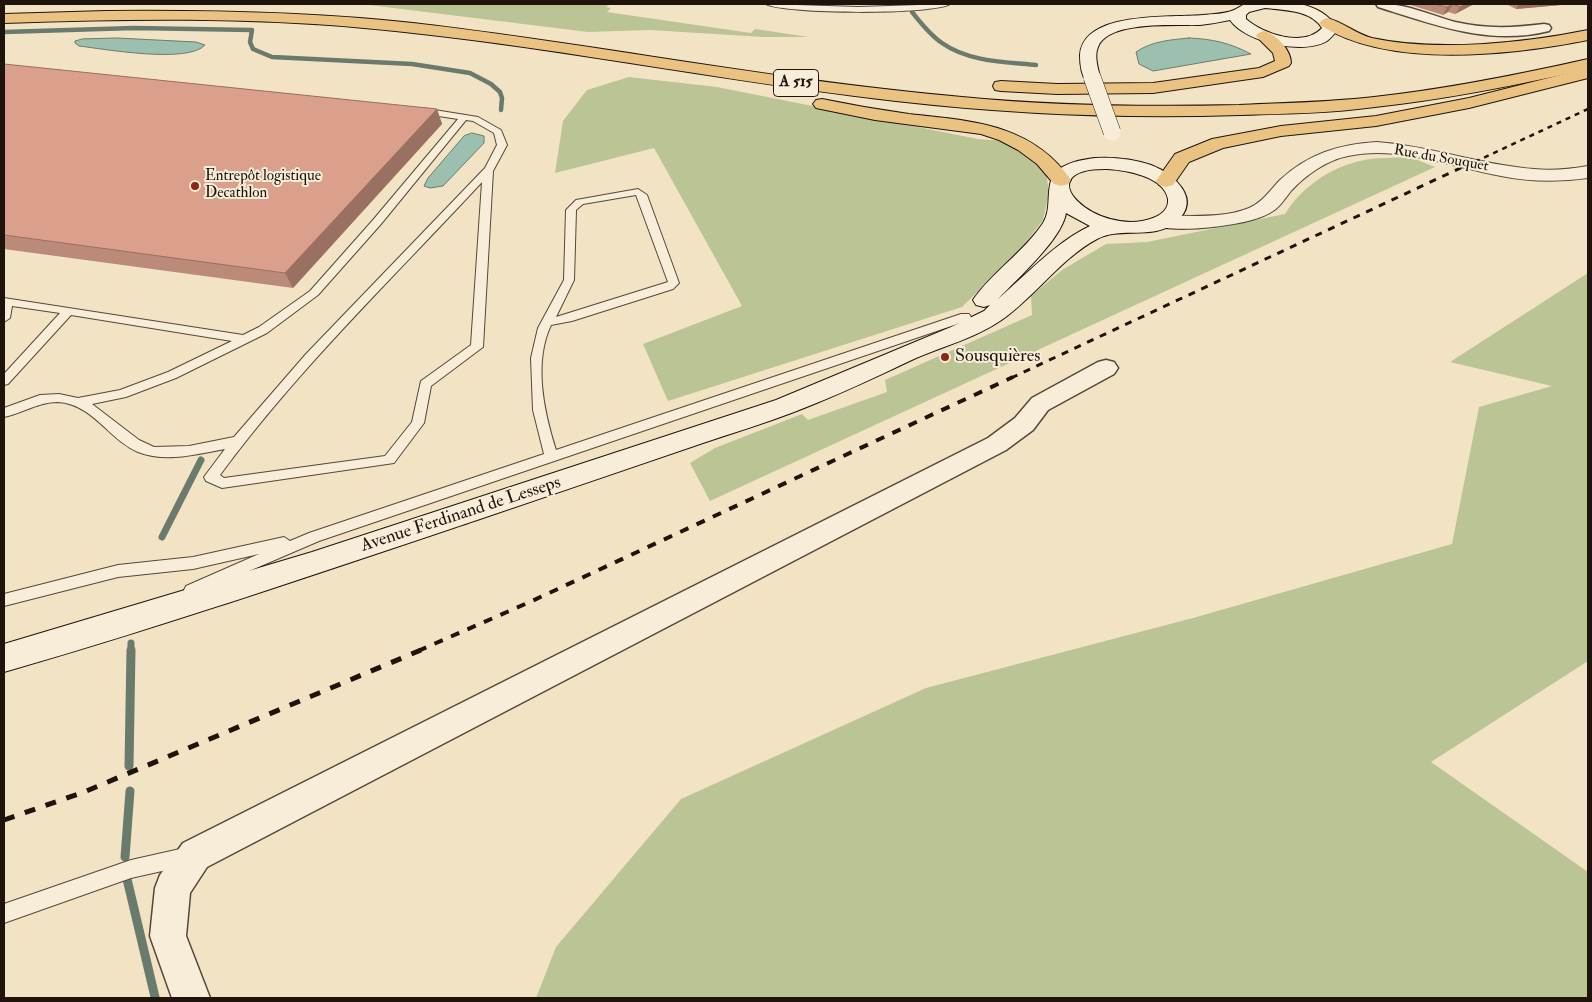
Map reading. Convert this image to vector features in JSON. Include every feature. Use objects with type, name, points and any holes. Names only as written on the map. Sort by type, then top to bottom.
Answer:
[{"type":"highway","name":"A 515","points":[[285,4],[503,29],[902,84],[1045,95],[1148,97],[1256,95],[1347,89]]},
{"type":"highway","name":"A 515","points":[[4,19],[211,16],[354,23],[479,37],[854,91],[974,103],[1051,108],[1142,110],[1261,109],[1379,102],[1460,91],[1588,64]]},
{"type":"highway","points":[[1327,24],[1352,36],[1377,43],[1424,48],[1466,49],[1521,46],[1588,34]]},
{"type":"highway","points":[[986,85],[1125,90],[1177,85],[1263,72],[1279,66],[1283,63],[1284,59],[1284,55],[1280,50],[1264,36]]},
{"type":"highway","points":[[479,37],[718,80],[818,104],[1005,134],[1046,161],[1060,187]]},
{"type":"highway","points":[[1421,80],[1524,64],[1588,50]]},
{"type":"highway","points":[[755,65],[822,71]]},
{"type":"highway","points":[[1166,182],[1182,158],[1218,143],[1281,131],[1376,121],[1469,103],[1588,73]]},
{"type":"main road","points":[[1132,166],[1112,132],[1092,77],[1087,56],[1095,38],[1108,30],[1131,24],[1202,20],[1241,13],[1270,4],[1313,8],[1330,30],[1327,35],[1308,41],[1286,41],[1264,36],[1241,13]]},
{"type":"main road","points":[[1099,163],[1112,132]]},
{"type":"main road","name":"Rue du Souquet","points":[[1110,225],[1147,226],[1162,222],[1219,220],[1255,212],[1266,207],[1302,170],[1316,160],[1332,154],[1359,149],[1408,150],[1524,174],[1548,176],[1588,172]]},
{"type":"main road","points":[[1110,225],[1077,213],[1066,204],[1060,187],[1069,172],[1082,166],[1099,163],[1132,166],[1145,170],[1166,182],[1175,190],[1179,200],[1178,209],[1172,216],[1162,222]]},
{"type":"main road","name":"Avenue Ferdinand de Lesseps","points":[[911,351],[966,317],[1000,286],[1037,246],[1055,220],[1060,187]]},
{"type":"main road","points":[[1179,200],[1202,210],[1219,213],[1255,212]]},
{"type":"main road","name":"Avenue Ferdinand de Lesseps","points":[[4,658],[312,564],[785,406],[854,378],[992,316],[1066,251],[1086,236],[1110,225]]},
{"type":"street","points":[[1383,4],[1476,31],[1500,33],[1544,28]]},
{"type":"street","points":[[191,998],[168,936],[173,888],[195,855],[998,444],[1024,424],[1040,404],[1106,368]]},
{"type":"lane","points":[[770,4],[811,9],[858,11],[946,4]]},
{"type":"lane","points":[[415,110],[475,119],[498,132],[502,145],[488,171],[329,334],[235,442],[211,477],[222,483],[389,460],[418,423],[425,384],[477,347],[488,171]]},
{"type":"lane","points":[[4,413],[26,402],[47,399],[78,402],[122,394],[172,375],[262,330],[314,293],[377,222],[464,117]]},
{"type":"lane","points":[[548,322],[568,318],[669,287],[674,282],[642,195],[638,192],[580,202],[572,210],[569,280],[548,322],[539,342],[536,377],[550,457]]},
{"type":"lane","points":[[4,318],[6,302],[245,338]]},
{"type":"lane","points":[[4,381],[69,311]]},
{"type":"lane","points":[[113,624],[314,537],[966,317]]},
{"type":"lane","points":[[78,402],[143,449],[159,452],[235,442]]},
{"type":"lane","points":[[4,600],[118,572],[193,563],[314,537]]},
{"type":"lane","points":[[4,914],[131,870],[195,855]]},
{"type":"shaded area","points":[[361,4],[610,4],[606,7],[611,8],[607,12],[751,33],[755,29],[809,37],[763,37],[650,30],[588,32]]},
{"type":"shaded area","points":[[117,38],[196,42],[205,45],[196,51],[182,54],[145,54],[79,46],[75,43],[75,41],[82,39]]},
{"type":"shaded area","points":[[1189,38],[1221,42],[1251,54],[1153,71],[1139,64],[1136,52],[1142,48],[1161,42]]},
{"type":"shaded area","points":[[629,77],[717,87],[978,139],[1004,141],[1033,157],[1046,171],[1049,193],[1043,220],[1017,254],[962,307],[668,401],[643,344],[742,306],[654,148],[555,173],[563,121],[587,90]]},
{"type":"shaded area","points":[[472,133],[484,136],[484,143],[443,186],[430,188],[424,186],[428,178],[464,136]]},
{"type":"shaded area","points":[[1410,157],[1435,167],[710,501],[690,463],[715,448],[802,414],[808,420],[887,392],[885,380],[1032,315],[1031,296],[1062,270],[1106,244],[1147,242],[1285,214],[1299,196],[1317,180],[1337,169],[1349,164],[1378,158]]},
{"type":"shaded area","points":[[1588,273],[1588,661],[1431,762],[1588,872],[1588,998],[536,998],[556,947],[681,799],[926,688],[1193,618],[1452,544],[1479,407],[1552,386],[1450,362]]},
{"type":"building","points":[[1435,4],[1453,4],[1447,7]]},
{"type":"building","points":[[1453,4],[1465,4],[1460,7]]},
{"type":"building","name":"Entrepôt logistique Decathlon","points":[[4,64],[437,109],[285,273],[4,235]]},
{"type":"waterway","points":[[912,12],[926,29],[942,43],[964,54],[975,58],[1000,62],[1036,65]]},
{"type":"waterway","points":[[4,32],[134,28],[252,30],[250,42],[253,49],[272,57],[412,64],[470,73],[491,84],[500,92],[502,98],[501,110]]},
{"type":"waterway","points":[[162,537],[201,460]]},
{"type":"waterway","points":[[131,643],[131,650]]},
{"type":"waterway","points":[[129,766],[131,650]]},
{"type":"waterway","points":[[125,857],[130,791]]},
{"type":"waterway","points":[[127,879],[155,997]]},
{"type":"railway","points":[[1466,166],[1588,109]]},
{"type":"railway","points":[[1011,378],[1469,164]]},
{"type":"railway","points":[[418,651],[532,601],[1013,377]]},
{"type":"railway","points":[[4,820],[84,792],[421,650]]},
{"type":"place","name":"Entrepôt logistique Decathlon","points":[[195,186]]},
{"type":"place","name":"Sousquières","points":[[945,357]]}]
